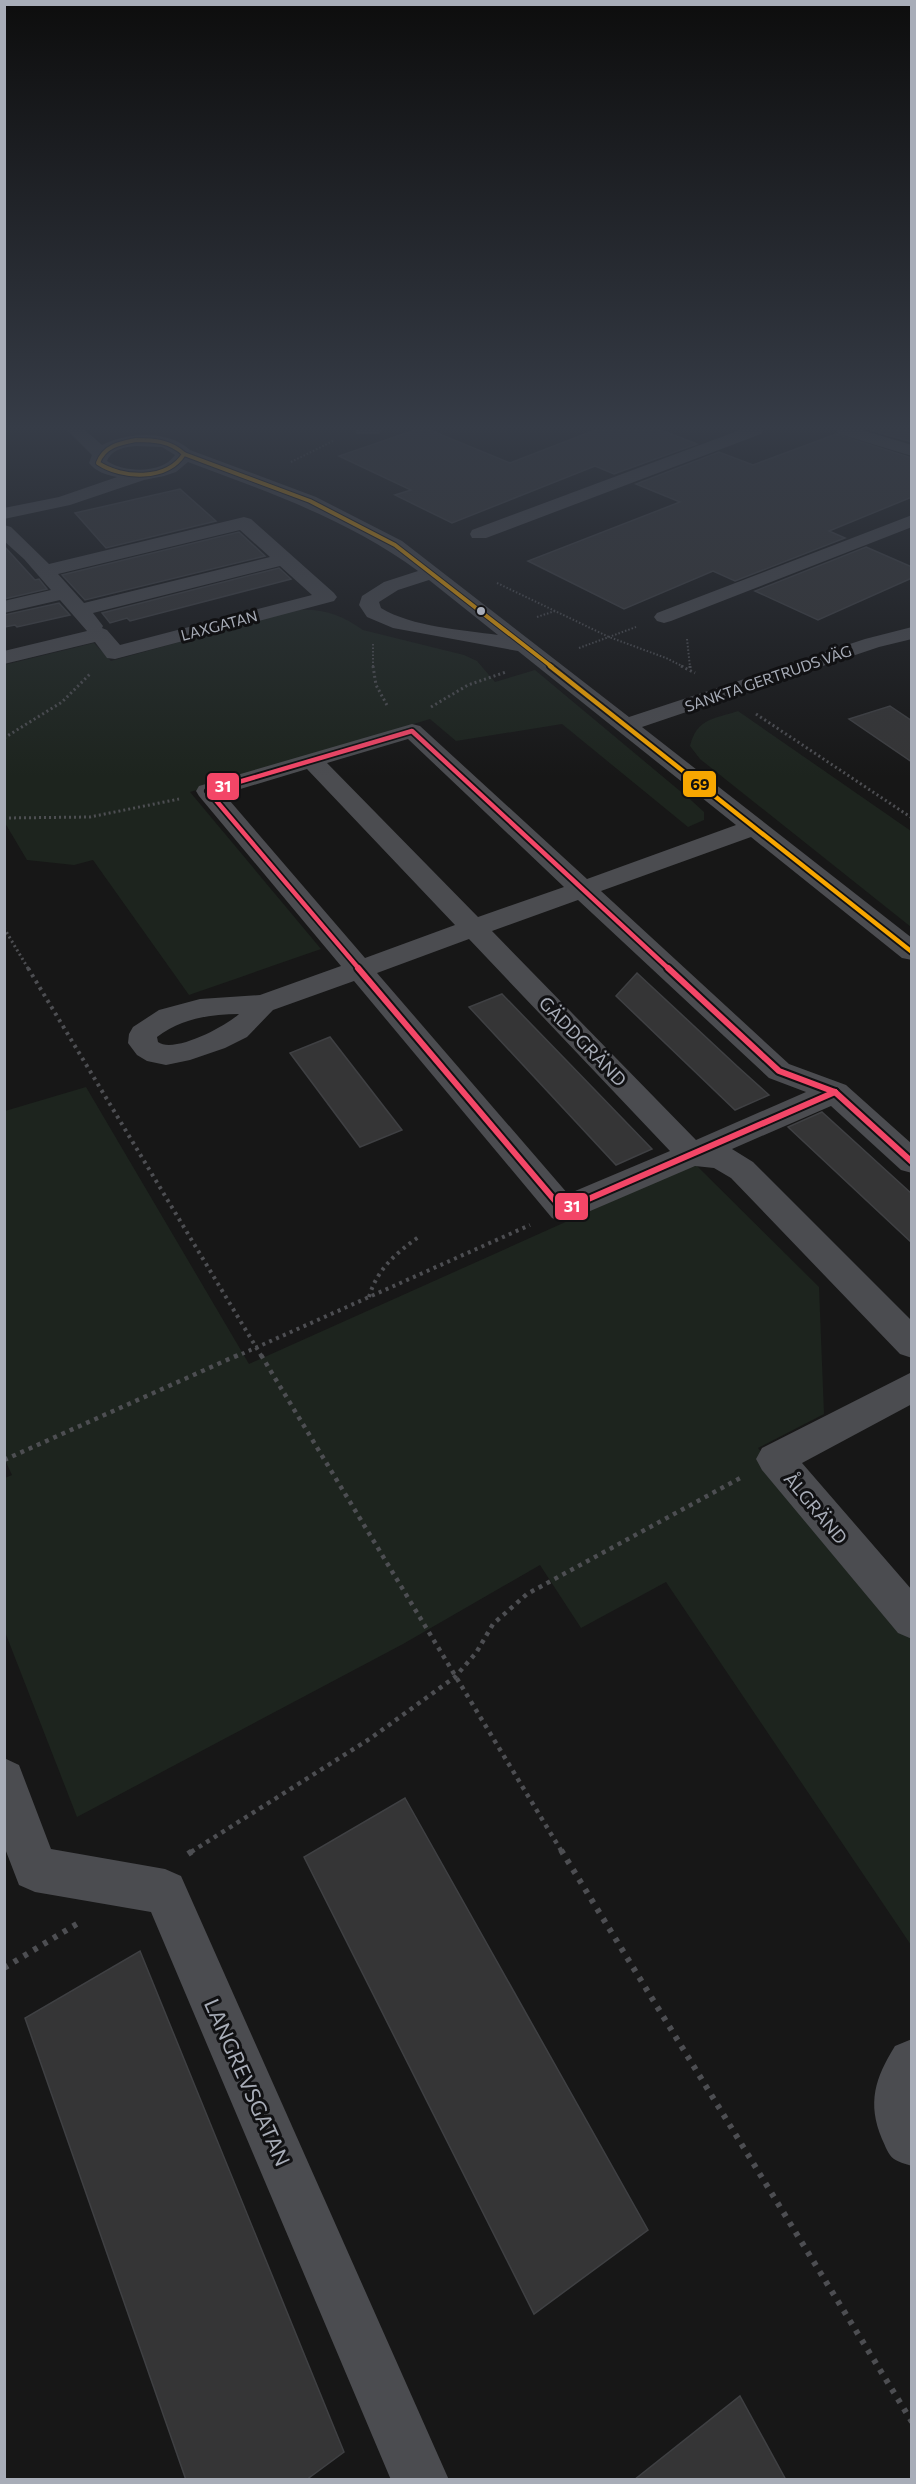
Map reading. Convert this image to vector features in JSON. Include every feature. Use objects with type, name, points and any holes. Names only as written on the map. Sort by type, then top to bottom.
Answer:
[{"type":"street","points":[[21,546],[115,653]]},
{"type":"street","name":"LAXGATAN","points":[[45,571],[149,546]]},
{"type":"street","name":"LAXGATAN","points":[[115,653],[327,597],[269,546]]},
{"type":"street","points":[[396,546],[912,952]]},
{"type":"street","points":[[664,617],[846,546]]},
{"type":"street","points":[[4,561],[31,555]]},
{"type":"street","points":[[79,610],[284,559]]},
{"type":"street","points":[[433,573],[398,583],[378,592],[369,600],[370,607],[374,613],[384,619],[522,645]]},
{"type":"street","points":[[4,607],[64,593]]},
{"type":"street","name":"SANKTA GERTRUDS VÄG","points":[[626,725],[872,643],[912,633]]},
{"type":"street","points":[[4,658],[100,634]]},
{"type":"street","points":[[835,1092],[562,1210],[361,969],[208,791],[412,731],[779,1071],[835,1092],[912,1162]]},
{"type":"street","name":"GÄDDGRÄND","points":[[311,760],[691,1154]]},
{"type":"street","points":[[263,1004],[752,828]]},
{"type":"street","points":[[691,1154],[721,1157],[742,1170],[912,1344]]},
{"type":"street","name":"ÅLGRÄND","points":[[912,1387],[775,1459],[912,1620]]},
{"type":"street","name":"LANGREVSGATAN","points":[[4,1780],[35,1869],[165,1892],[420,2480]]},
{"type":"street","points":[[912,2063],[902,2078],[898,2103],[902,2130],[912,2141]]},
{"type":"path","points":[[497,583],[609,637],[690,669],[912,818]]},
{"type":"path","points":[[373,644],[373,680],[377,691],[412,731]]},
{"type":"path","points":[[4,738],[43,717],[77,692],[94,669],[115,653]]},
{"type":"path","points":[[4,818],[90,817],[150,806],[208,791]]},
{"type":"path","points":[[4,928],[455,1677],[912,2422]]},
{"type":"path","points":[[4,1460],[562,1210]]},
{"type":"path","points":[[369,1298],[379,1275],[396,1254],[420,1236]]},
{"type":"path","points":[[4,1968],[370,1738],[455,1677],[476,1653],[493,1624],[527,1594],[775,1459]]},
{"type":"shaded area","points":[[295,610],[331,613],[363,630],[464,655],[477,661],[495,682],[535,670],[692,801],[704,812],[704,820],[688,827],[562,724],[456,741],[430,719],[190,792],[321,949],[189,995],[93,860],[74,865],[27,860],[5,823],[4,665],[94,643],[111,661]]},
{"type":"shaded area","points":[[738,711],[911,831],[911,927],[700,759],[690,746],[697,730],[714,718]]},
{"type":"shaded area","points":[[86,1087],[249,1364],[695,1164],[819,1287],[824,1414],[758,1448],[911,1629],[911,1945],[666,1582],[581,1628],[540,1565],[403,1644],[77,1817],[5,1632],[5,1478],[12,1475],[4,1458],[5,1111]]},
{"type":"building","points":[[4,546],[35,580],[39,579],[47,589],[4,599]]},
{"type":"building","points":[[182,546],[254,546],[265,556],[85,600],[62,575]]},
{"type":"building","points":[[567,546],[825,546],[735,581],[713,571],[624,609],[528,561]]},
{"type":"building","points":[[866,547],[912,567],[912,578],[818,620],[755,591]]},
{"type":"building","points":[[279,568],[291,579],[130,621],[127,618],[110,623],[102,613]]},
{"type":"building","points":[[59,603],[70,615],[17,627],[15,625],[4,627],[4,615]]},
{"type":"building","points":[[890,706],[912,721],[912,762],[849,719]]},
{"type":"building","points":[[637,973],[769,1095],[735,1110],[616,996]]},
{"type":"building","points":[[502,994],[652,1149],[616,1165],[469,1007]]},
{"type":"building","points":[[330,1037],[402,1130],[360,1147],[290,1053]]},
{"type":"building","points":[[822,1112],[912,1194],[912,1243],[788,1127]]},
{"type":"building","points":[[405,1798],[648,2230],[534,2314],[304,1857]]},
{"type":"building","points":[[140,1951],[344,2452],[306,2480],[186,2480],[25,2018]]},
{"type":"building","points":[[740,2396],[786,2480],[634,2480]]},
{"type":"transit line","name":"69","points":[[396,546],[912,952]]},
{"type":"transit line","name":"31","points":[[835,1092],[563,1210],[208,791],[412,731],[779,1071],[835,1092],[912,1162]]}]
